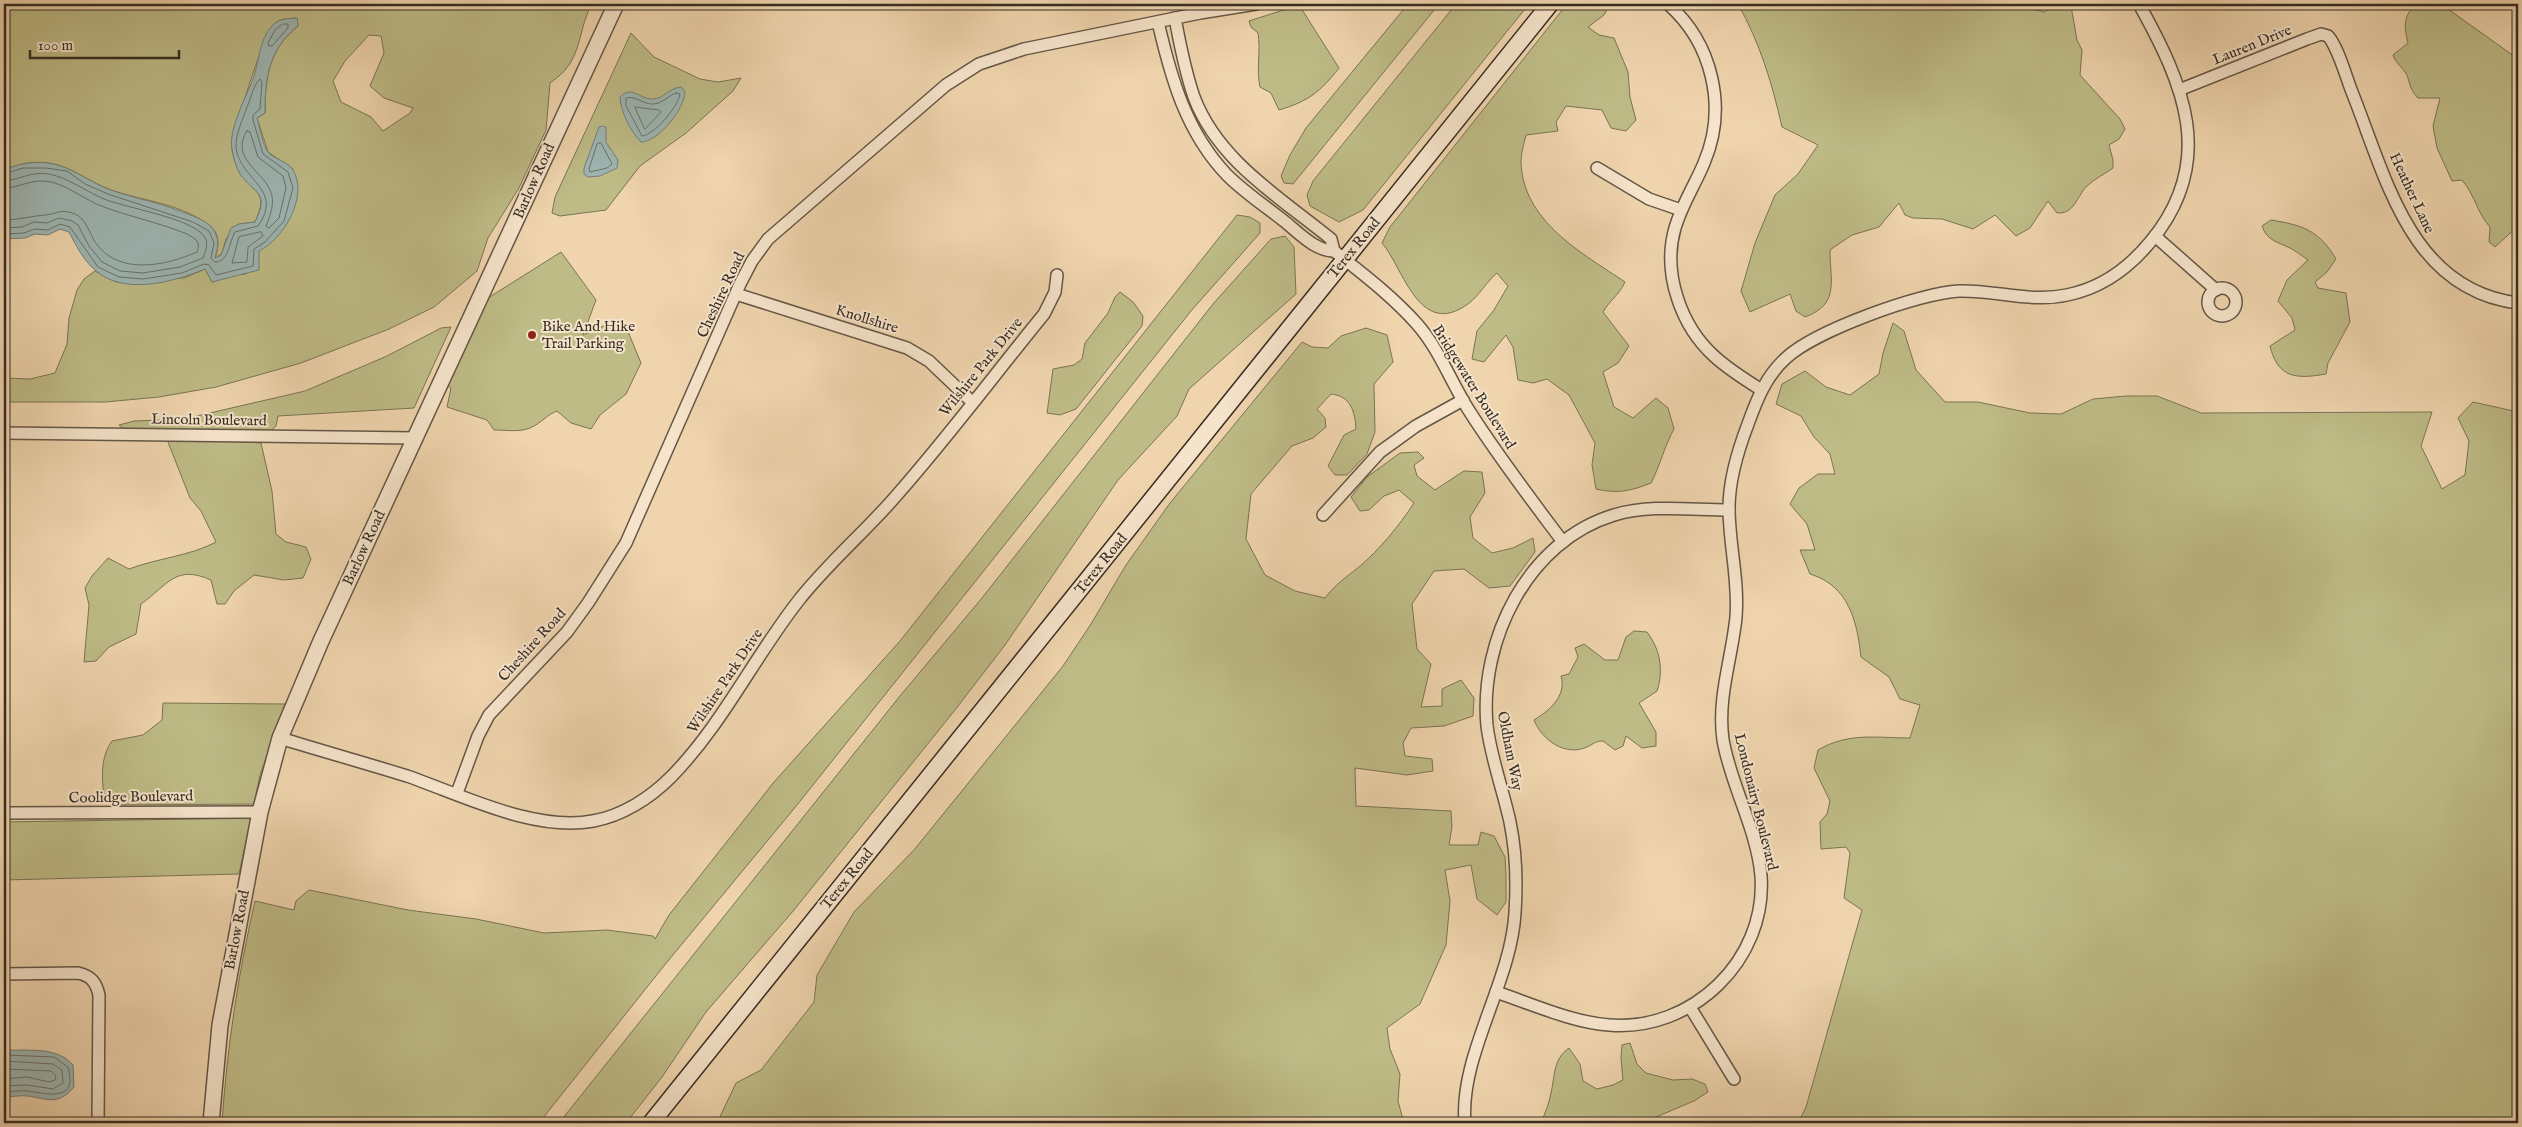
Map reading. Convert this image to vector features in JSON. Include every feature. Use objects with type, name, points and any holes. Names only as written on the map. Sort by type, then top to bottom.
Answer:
[{"type":"main road","name":"Terex Road","points":[[651,1123],[1340,255],[1550,4]]},
{"type":"street","name":"Barlow Road","points":[[212,1123],[215,1063],[223,1005],[260,812],[280,738],[294,701],[414,438],[616,4]]},
{"type":"street","name":"Cheshire Road","points":[[457,793],[478,736],[489,715],[567,632],[621,551],[736,294],[752,261],[768,238],[946,85],[967,71],[1000,55],[1175,18],[1256,4]]},
{"type":"street","points":[[1668,4],[1686,23],[1705,54],[1714,84],[1715,101],[1710,146],[1674,230],[1672,260],[1675,287],[1683,314],[1701,342],[1728,368],[1760,389]]},
{"type":"street","name":"Londonairy Boulevard","points":[[1496,992],[1586,1021],[1606,1025],[1649,1023],[1674,1015],[1690,1007],[1719,986],[1735,967],[1754,928],[1761,897],[1760,869],[1756,847],[1723,739],[1722,693],[1736,613],[1736,585],[1729,510],[1737,459],[1760,389],[1788,355],[1823,333],[1919,298],[1938,293],[1974,292],[2040,299],[2084,291],[2122,270],[2140,254],[2155,236],[2176,204],[2182,191],[2189,160],[2190,133],[2179,90],[2153,28],[2139,4]]},
{"type":"street","points":[[1175,18],[1183,59],[1195,98],[1208,125],[1251,176],[1331,239],[1340,255]]},
{"type":"street","points":[[1158,22],[1175,88],[1195,132],[1209,155],[1241,187],[1324,251],[1340,255]]},
{"type":"street","name":"Lauren Drive","points":[[2179,90],[2321,34],[2328,36],[2333,44]]},
{"type":"street","name":"Heather Lane","points":[[2333,44],[2402,215],[2420,246],[2452,278],[2478,292],[2518,303]]},
{"type":"street","points":[[1195,132],[1208,125]]},
{"type":"street","points":[[1597,168],[1649,199],[1681,210]]},
{"type":"street","points":[[1241,187],[1251,176]]},
{"type":"street","points":[[2155,236],[2216,290]]},
{"type":"street","name":"Bridgewater Boulevard","points":[[1340,255],[1389,296],[1417,324],[1437,350],[1463,400],[1512,476],[1563,542]]},
{"type":"street","name":"Wilshire Park Drive","points":[[280,738],[457,793],[536,820],[571,824],[593,821],[614,815],[651,794],[672,776],[721,717],[800,599],[839,554],[896,496],[1044,314],[1055,292],[1057,275]]},
{"type":"street","name":"Knollshire","points":[[736,294],[907,348],[929,361],[972,402]]},
{"type":"street","points":[[1323,515],[1380,452],[1416,426],[1463,400]]},
{"type":"street","name":"Lincoln Boulevard","points":[[4,433],[414,438]]},
{"type":"street","name":"Oldham Way","points":[[1466,1123],[1465,1101],[1469,1077],[1507,962],[1514,928],[1515,862],[1510,823],[1487,726],[1487,684],[1496,640],[1512,603],[1534,571],[1563,542],[1597,521],[1616,514],[1648,510],[1729,510]]},
{"type":"street","name":"Coolidge Boulevard","points":[[4,813],[260,812]]},
{"type":"street","points":[[4,974],[78,974],[85,975],[95,982],[99,995],[98,1123]]},
{"type":"street","points":[[1690,1007],[1734,1079]]},
{"type":"shaded area","points":[[4,4],[592,4],[570,63],[562,74],[550,83],[546,130],[519,188],[488,238],[477,271],[434,307],[389,329],[301,363],[216,387],[159,397],[105,402],[4,402],[4,378],[30,379],[55,373],[67,344],[69,318],[77,290],[84,279],[95,271],[117,282],[184,278],[205,269],[212,282],[234,275],[246,274],[259,251],[293,169],[268,152],[257,118],[265,113],[266,87],[275,54],[288,35],[298,26],[296,18],[283,19],[277,22],[268,33],[249,86],[233,141],[232,152],[235,162],[241,174],[260,199],[259,212],[255,222],[239,224],[226,239],[222,253],[215,259],[218,246],[214,230],[200,219],[188,213],[111,190],[65,167],[57,165],[42,162],[31,163],[4,170]],"holes":[[[369,35],[381,36],[384,53],[370,86],[384,98],[413,108],[410,113],[383,131],[371,117],[341,102],[333,81],[345,61]]]},
{"type":"shaded area","points":[[1408,4],[1439,4],[1293,184],[1284,183],[1281,176],[1290,155],[1306,128]]},
{"type":"shaded area","points":[[1456,4],[1529,4],[1363,210],[1339,222],[1310,206],[1307,195],[1313,181]]},
{"type":"shaded area","points":[[1567,4],[1610,4],[1604,15],[1588,27],[1599,35],[1614,38],[1628,72],[1630,97],[1636,120],[1626,131],[1611,128],[1602,110],[1566,106],[1556,122],[1558,131],[1526,135],[1521,161],[1524,182],[1532,201],[1543,218],[1573,247],[1625,282],[1603,312],[1629,346],[1618,363],[1603,372],[1614,407],[1633,418],[1656,398],[1668,408],[1674,429],[1651,483],[1624,491],[1596,489],[1592,465],[1595,443],[1569,395],[1547,379],[1533,383],[1518,380],[1513,347],[1506,335],[1484,362],[1472,359],[1477,331],[1494,310],[1508,286],[1497,273],[1468,304],[1451,312],[1437,313],[1425,307],[1415,296],[1382,243],[1390,227]]},
{"type":"shaded area","points":[[1738,4],[2026,4],[2033,9],[2044,12],[2057,4],[2071,6],[2077,40],[2082,50],[2080,75],[2120,119],[2125,129],[2119,139],[2109,145],[2113,168],[2087,186],[2068,211],[2057,213],[2048,201],[2030,228],[2016,236],[1995,215],[1973,229],[1942,219],[1913,218],[1905,215],[1899,203],[1879,227],[1852,235],[1830,250],[1831,291],[1824,306],[1816,312],[1805,317],[1796,311],[1790,294],[1750,312],[1741,291],[1755,243],[1775,195],[1798,174],[1818,145],[1782,127],[1774,95],[1753,33]]},
{"type":"shaded area","points":[[2415,4],[2444,4],[2448,9],[2518,59],[2518,226],[2495,247],[2489,242],[2490,227],[2470,192],[2462,180],[2452,181],[2437,148],[2433,126],[2440,98],[2418,98],[2412,90],[2405,72],[2393,55],[2408,43],[2406,18]]},
{"type":"shaded area","points":[[1299,5],[1339,68],[1313,95],[1279,110],[1271,93],[1260,87],[1258,74],[1258,33],[1251,27],[1249,21]]},
{"type":"shaded area","points":[[631,33],[654,57],[700,79],[718,82],[741,78],[733,91],[686,133],[640,166],[606,210],[560,216],[552,213],[555,197]]},
{"type":"shaded area","points":[[1237,215],[1250,217],[1260,223],[1260,233],[1191,311],[797,805],[663,967],[539,1123],[222,1123],[234,1012],[243,956],[255,901],[294,910],[296,901],[309,890],[408,910],[476,919],[544,933],[607,930],[653,936],[655,939],[669,915],[774,782],[900,641]]},
{"type":"shaded area","points":[[2271,220],[2309,230],[2323,241],[2336,259],[2327,272],[2315,282],[2318,288],[2346,293],[2350,322],[2328,363],[2326,374],[2298,376],[2284,371],[2278,365],[2270,346],[2295,330],[2292,318],[2278,301],[2287,280],[2308,260],[2267,235],[2262,226]]},
{"type":"shaded area","points":[[1285,236],[1294,247],[1296,294],[1189,389],[1177,416],[1118,480],[1005,645],[794,910],[706,1012],[662,1077],[626,1123],[559,1123],[900,696],[982,598],[1213,304],[1271,239]]},
{"type":"shaded area","points":[[561,252],[596,300],[583,335],[606,325],[624,322],[641,363],[626,394],[600,415],[591,429],[571,423],[557,411],[525,430],[494,430],[487,420],[447,407],[451,388],[448,386],[488,298]]},
{"type":"shaded area","points":[[1120,292],[1133,302],[1143,316],[1142,326],[1076,409],[1060,415],[1047,413],[1053,369],[1074,365],[1082,359],[1085,343],[1108,313],[1115,297]]},
{"type":"shaded area","points":[[1893,323],[1904,331],[1916,370],[1945,402],[1978,402],[2030,413],[2061,414],[2093,399],[2157,396],[2201,413],[2432,412],[2421,446],[2442,489],[2465,475],[2469,441],[2458,418],[2473,402],[2518,412],[2518,1123],[1798,1123],[1806,1107],[1862,910],[1844,898],[1850,853],[1846,847],[1821,849],[1820,822],[1827,814],[1830,801],[1814,768],[1818,750],[1829,744],[1852,738],[1910,738],[1920,705],[1900,699],[1889,677],[1861,657],[1857,631],[1849,606],[1834,587],[1810,574],[1800,550],[1815,550],[1807,524],[1790,504],[1799,488],[1818,474],[1835,474],[1830,454],[1814,437],[1801,416],[1776,404],[1782,384],[1805,371],[1826,387],[1850,395],[1879,374],[1883,353]]},
{"type":"shaded area","points":[[451,327],[414,408],[278,416],[276,426],[270,432],[124,429],[119,425],[134,421],[184,419],[305,391],[387,356],[441,328]]},
{"type":"shaded area","points":[[1366,328],[1387,335],[1393,362],[1374,384],[1375,432],[1367,454],[1347,475],[1335,475],[1328,466],[1344,435],[1356,429],[1351,406],[1338,395],[1331,394],[1317,409],[1325,418],[1326,427],[1313,438],[1292,446],[1251,494],[1246,539],[1265,575],[1295,591],[1325,598],[1382,545],[1414,503],[1399,490],[1384,496],[1369,510],[1360,511],[1351,497],[1367,477],[1400,453],[1418,452],[1424,458],[1414,465],[1417,476],[1435,490],[1464,471],[1482,472],[1485,493],[1470,517],[1473,538],[1492,553],[1513,548],[1533,538],[1535,552],[1510,586],[1489,588],[1464,569],[1434,571],[1412,604],[1417,649],[1431,664],[1421,707],[1442,706],[1442,689],[1461,680],[1474,698],[1473,716],[1444,726],[1411,728],[1403,743],[1405,756],[1432,759],[1433,771],[1407,775],[1355,768],[1356,806],[1451,811],[1452,827],[1449,845],[1478,845],[1481,832],[1494,836],[1505,857],[1506,902],[1497,915],[1477,899],[1471,865],[1445,870],[1450,901],[1446,945],[1420,1004],[1387,1028],[1390,1049],[1400,1074],[1398,1101],[1404,1123],[717,1123],[736,1083],[761,1070],[814,1002],[817,975],[854,912],[914,850],[1063,666],[1091,624],[1126,565],[1170,503],[1302,342],[1312,347],[1328,348],[1341,336]]},
{"type":"shaded area","points":[[166,437],[261,443],[272,491],[276,534],[286,542],[306,547],[311,559],[303,578],[284,580],[254,575],[234,591],[225,604],[217,604],[211,580],[189,574],[173,579],[141,604],[136,634],[109,647],[96,661],[84,662],[89,605],[85,588],[92,576],[108,558],[129,569],[196,551],[216,542],[201,511],[190,498]]},
{"type":"shaded area","points":[[1634,631],[1647,632],[1655,645],[1660,660],[1657,691],[1639,703],[1656,732],[1656,746],[1642,748],[1626,736],[1623,746],[1615,750],[1603,741],[1572,750],[1556,745],[1549,740],[1534,720],[1551,707],[1559,696],[1562,683],[1561,676],[1569,674],[1578,657],[1575,648],[1584,644],[1605,660],[1618,660],[1626,637]]},
{"type":"shaded area","points":[[163,703],[285,704],[260,775],[254,804],[112,805],[104,798],[102,775],[108,747],[112,741],[143,735],[162,720]]},
{"type":"shaded area","points":[[251,818],[239,874],[4,880],[4,822]]},
{"type":"shaded area","points":[[1630,1043],[1637,1064],[1646,1073],[1673,1080],[1692,1079],[1705,1084],[1708,1092],[1694,1101],[1656,1117],[1659,1123],[1541,1123],[1549,1101],[1557,1063],[1564,1052],[1569,1048],[1580,1064],[1583,1081],[1597,1089],[1623,1080],[1622,1045]]},
{"type":"water","points":[[297,18],[298,26],[288,35],[275,54],[266,87],[265,113],[257,118],[266,149],[270,154],[291,167],[297,180],[298,192],[296,204],[285,227],[277,237],[259,251],[259,270],[212,282],[205,269],[164,282],[134,285],[106,278],[95,270],[83,257],[69,232],[60,229],[48,235],[35,234],[25,238],[4,239],[4,170],[15,166],[42,162],[65,167],[111,190],[203,220],[213,229],[217,236],[218,247],[215,258],[221,255],[231,228],[239,224],[255,222],[261,204],[259,194],[240,174],[235,162],[231,141],[235,123],[253,79],[262,44],[268,31],[283,19]]},
{"type":"water","points":[[681,87],[685,92],[684,99],[676,115],[655,136],[648,141],[641,142],[627,121],[620,97],[628,92],[632,92],[656,99],[673,89]]},
{"type":"water","points":[[599,127],[606,127],[606,142],[618,160],[617,168],[600,176],[588,177],[584,174],[584,168]]},
{"type":"water","points":[[4,1050],[32,1050],[59,1055],[73,1065],[74,1087],[63,1097],[52,1100],[25,1096],[4,1097]]},
{"type":"place","name":"Bike And Hike Trail Parking","points":[[532,335]]}]
